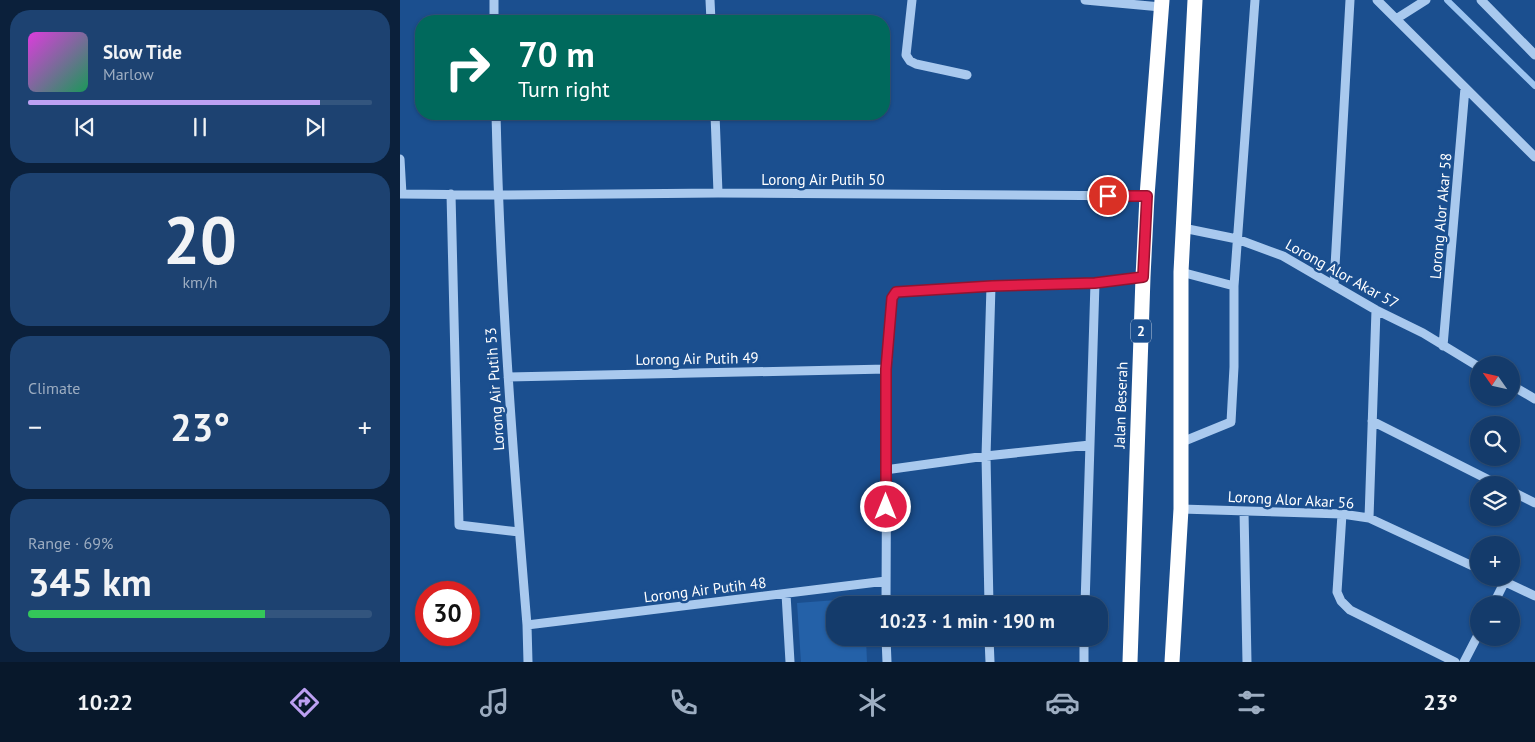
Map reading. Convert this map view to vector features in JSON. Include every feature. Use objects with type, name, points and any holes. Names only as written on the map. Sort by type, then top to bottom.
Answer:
[{"type":"highway","points":[[1172,662],[1181,509],[1181,272],[1195,0]]},
{"type":"highway","name":"Jalan Beserah","points":[[1130,662],[1143,277],[1161,4]]},
{"type":"street","points":[[494,0],[494,15]]},
{"type":"street","points":[[710,0],[711,15]]},
{"type":"street","points":[[912,0],[906,55],[910,61],[967,75]]},
{"type":"street","points":[[1085,0],[1161,4]]},
{"type":"street","points":[[1182,442],[1231,422],[1234,367],[1234,286],[1255,0]]},
{"type":"street","points":[[1334,284],[1350,0]]},
{"type":"street","points":[[1377,0],[1535,157]]},
{"type":"street","points":[[1396,19],[1426,0]]},
{"type":"street","points":[[1480,0],[1535,56]]},
{"type":"street","name":"Lorong Alor Akar 58","points":[[1443,346],[1465,88]]},
{"type":"street","name":"Lorong Air Putih 53","points":[[496,120],[498,195],[508,376],[527,625],[528,662]]},
{"type":"street","points":[[715,120],[718,193]]},
{"type":"street","points":[[400,158],[401,194]]},
{"type":"street","name":"Lorong Air Putih 50","points":[[401,194],[718,193],[1147,196]]},
{"type":"street","points":[[451,194],[459,525],[519,532]]},
{"type":"street","name":"Lorong Alor Akar 57","points":[[1183,228],[1237,239],[1283,256],[1376,310],[1423,333],[1470,361]]},
{"type":"street","points":[[1181,272],[1234,286]]},
{"type":"street","points":[[886,596],[886,369],[892,298],[896,292],[992,286],[1095,283],[1143,277]]},
{"type":"street","points":[[1085,596],[1095,283]]},
{"type":"street","points":[[989,596],[986,456],[992,286]]},
{"type":"street","points":[[1369,518],[1376,310]]},
{"type":"street","name":"Lorong Air Putih 49","points":[[508,376],[886,369]]},
{"type":"street","points":[[1520,390],[1535,399]]},
{"type":"street","points":[[1372,421],[1481,476]]},
{"type":"street","points":[[885,470],[986,456],[1090,446]]},
{"type":"street","points":[[1520,496],[1535,503]]},
{"type":"street","name":"Lorong Alor Akar 56","points":[[1181,509],[1342,514],[1369,518],[1470,565]]},
{"type":"street","points":[[1244,511],[1247,662]]},
{"type":"street","points":[[1342,514],[1337,592],[1342,602],[1350,610],[1455,662]]},
{"type":"street","name":"Lorong Air Putih 48","points":[[527,625],[886,581]]},
{"type":"street","points":[[1515,586],[1535,596]]},
{"type":"street","points":[[786,594],[790,662]]},
{"type":"street","points":[[886,646],[887,662]]},
{"type":"street","points":[[989,646],[990,662]]},
{"type":"street","points":[[1084,646],[1084,662]]},
{"type":"street","points":[[1464,662],[1472,646]]},
{"type":"shaded area","points":[[826,601],[826,646],[866,646],[867,662],[801,662],[797,603]]},
{"type":"waterway","points":[[1447,0],[1535,86]]},
{"type":"route","points":[[886,507],[886,369],[892,298],[896,292],[992,286],[1095,283],[1143,277],[1147,196],[1108,196]]}]
